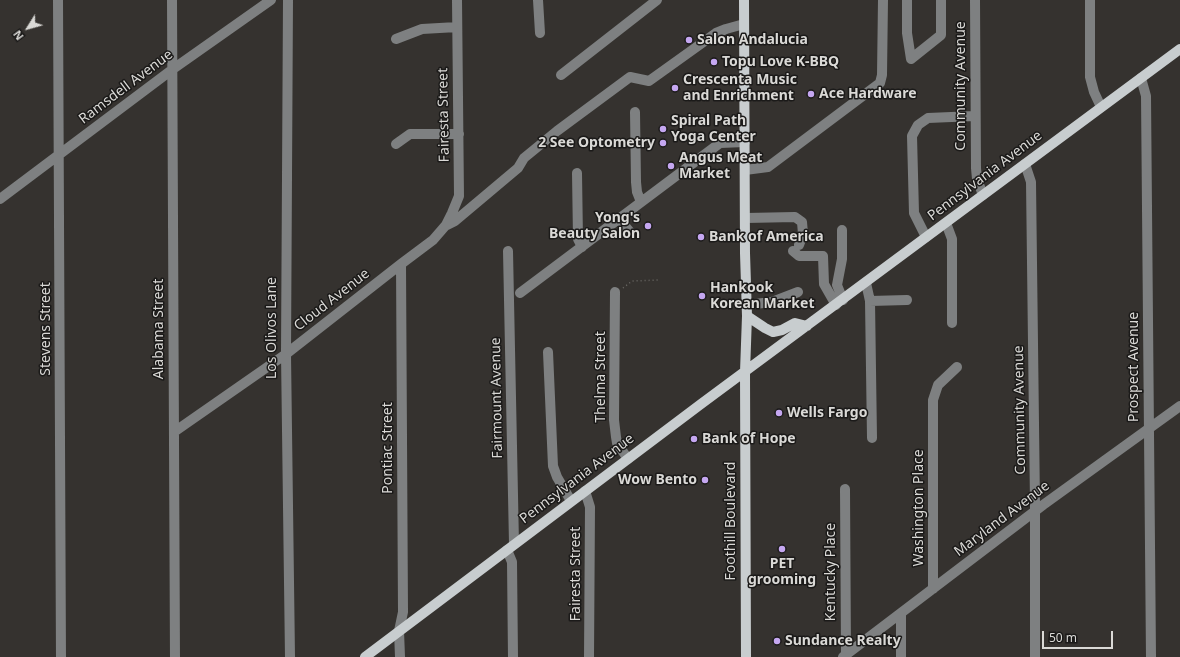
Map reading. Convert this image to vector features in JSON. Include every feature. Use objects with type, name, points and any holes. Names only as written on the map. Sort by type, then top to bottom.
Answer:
[{"type":"main road","name":"Foothill Boulevard","points":[[744,0],[747,316],[745,372],[746,657]]},
{"type":"main road","name":"Pennsylvania Avenue","points":[[365,657],[571,501],[1180,49]]},
{"type":"main road","points":[[747,316],[773,332],[782,330],[795,323],[807,326]]},
{"type":"street","name":"Stevens Street","points":[[58,0],[61,657]]},
{"type":"street","name":"Alabama Street","points":[[172,0],[175,657]]},
{"type":"street","name":"Ramsdell Avenue","points":[[0,199],[173,69],[271,0]]},
{"type":"street","name":"Los Olivos Lane","points":[[288,0],[286,354],[290,657]]},
{"type":"street","name":"Fairesta Street","points":[[445,226],[452,214],[459,196],[457,0]]},
{"type":"street","points":[[538,0],[540,33]]},
{"type":"street","points":[[562,74],[657,0]]},
{"type":"street","points":[[745,170],[768,167],[880,83],[882,75],[883,0]]},
{"type":"street","points":[[907,0],[907,33],[911,59],[941,35],[941,0]]},
{"type":"street","name":"Community Avenue","points":[[975,0],[976,168],[983,195]]},
{"type":"street","points":[[1090,0],[1090,78],[1094,92],[1101,107]]},
{"type":"street","points":[[445,226],[455,221],[518,168],[524,158],[557,131],[630,77],[650,81],[716,33],[744,24]]},
{"type":"street","points":[[396,39],[422,29],[457,27]]},
{"type":"street","name":"Prospect Avenue","points":[[1141,78],[1146,96],[1151,657]]},
{"type":"street","points":[[635,112],[636,182],[637,192],[641,202]]},
{"type":"street","points":[[926,237],[914,213],[912,136],[918,125],[928,118],[975,116]]},
{"type":"street","points":[[396,144],[410,134],[459,134]]},
{"type":"street","points":[[520,293],[720,143],[745,142]]},
{"type":"street","name":"Community Avenue","points":[[1025,164],[1031,182],[1035,657]]},
{"type":"street","points":[[577,173],[578,239],[582,247]]},
{"type":"street","points":[[746,218],[795,218],[802,222],[803,234],[796,248],[800,256],[823,256],[824,284],[839,303]]},
{"type":"street","points":[[619,219],[630,232]]},
{"type":"street","points":[[946,223],[952,238],[952,323]]},
{"type":"street","name":"Cloud Avenue","points":[[174,432],[286,354],[434,240],[445,226]]},
{"type":"street","points":[[839,303],[837,285],[842,259],[842,230]]},
{"type":"street","name":"Fairmount Avenue","points":[[508,251],[510,547]]},
{"type":"street","name":"Pontiac Street","points":[[399,631],[403,612],[401,264]]},
{"type":"street","points":[[866,283],[870,301],[872,438]]},
{"type":"street","points":[[746,305],[772,302],[798,292]]},
{"type":"street","name":"Thelma Street","points":[[615,294],[614,420],[617,443],[628,459]]},
{"type":"street","points":[[870,301],[907,300]]},
{"type":"street","points":[[548,352],[553,466],[557,477],[571,501]]},
{"type":"street","name":"Washington Place","points":[[933,589],[933,400],[938,385],[957,367]]},
{"type":"street","name":"Maryland Avenue","points":[[844,656],[1034,511],[1180,406]]},
{"type":"street","name":"Kentucky Place","points":[[844,656],[845,489]]},
{"type":"street","name":"Fairesta Street","points":[[585,491],[590,507],[589,657]]},
{"type":"street","points":[[510,547],[512,562],[513,657]]},
{"type":"street","points":[[901,613],[901,657]]},
{"type":"street","points":[[399,631],[400,657]]},
{"type":"path","points":[[615,294],[632,281],[660,280]]},
{"type":"place","name":"Salon Andalucia","points":[[689,40]]},
{"type":"place","name":"Topu Love K-BBQ","points":[[714,62]]},
{"type":"place","name":"Crescenta Music and Enrichment","points":[[675,88]]},
{"type":"place","name":"Ace Hardware","points":[[811,94]]},
{"type":"place","name":"Spiral Path Yoga Center","points":[[663,129]]},
{"type":"place","name":"2 See Optometry","points":[[663,143]]},
{"type":"place","name":"Angus Meat Market","points":[[671,166]]},
{"type":"place","name":"Yong's Beauty Salon","points":[[648,226]]},
{"type":"place","name":"Bank of America","points":[[701,237]]},
{"type":"place","name":"Hankook Korean Market","points":[[702,296]]},
{"type":"place","name":"Wells Fargo","points":[[779,413]]},
{"type":"place","name":"Bank of Hope","points":[[694,439]]},
{"type":"place","name":"Wow Bento","points":[[705,480]]},
{"type":"place","name":"PET grooming","points":[[782,549]]},
{"type":"place","name":"Sundance Realty","points":[[777,641]]}]
